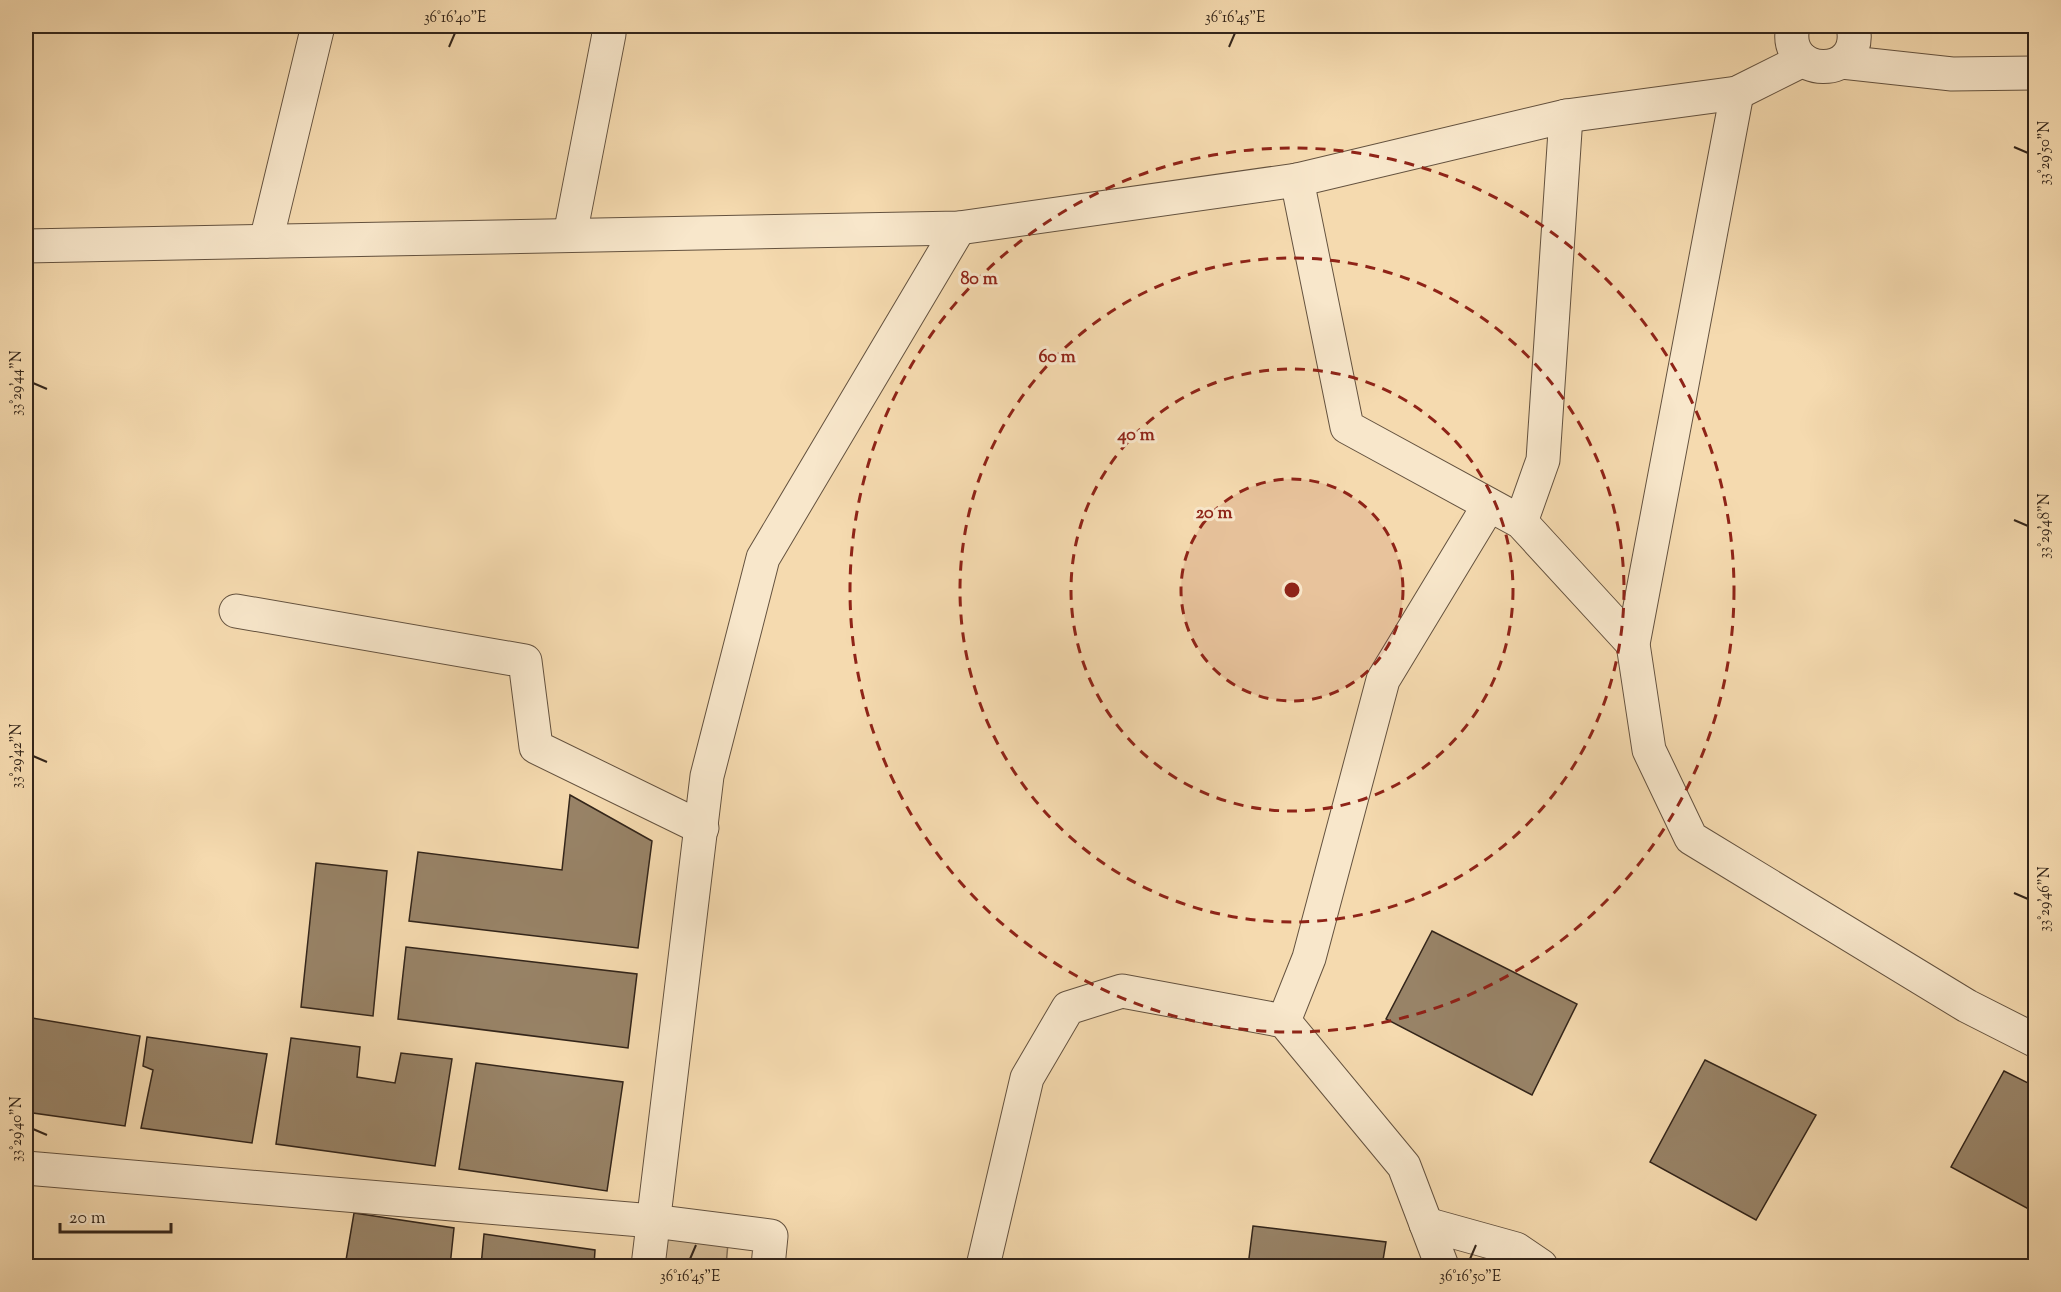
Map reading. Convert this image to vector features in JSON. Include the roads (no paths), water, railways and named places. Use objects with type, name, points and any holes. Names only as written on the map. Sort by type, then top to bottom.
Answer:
[{"type":"street","points":[[266,241],[318,26]]},
{"type":"street","points":[[570,235],[609,34],[607,26]]},
{"type":"street","points":[[1793,26],[1792,44],[1803,60],[1822,67],[1842,62],[1952,74],[2036,73]]},
{"type":"street","points":[[1842,62],[1854,45],[1853,26]]},
{"type":"street","points":[[26,246],[959,228],[1297,180],[1566,116],[1737,93],[1803,60]]},
{"type":"street","points":[[1737,93],[1633,644],[1649,750],[1692,838],[1966,1006],[2036,1041]]},
{"type":"street","points":[[1521,522],[1543,460],[1566,116]]},
{"type":"street","points":[[1297,180],[1347,427],[1521,522],[1633,644]]},
{"type":"street","points":[[648,1266],[707,776],[763,558],[959,228]]},
{"type":"street","points":[[1284,1021],[1309,958],[1383,680],[1489,505]]},
{"type":"street","points":[[236,611],[525,660],[536,747],[702,828]]},
{"type":"street","points":[[983,1266],[1027,1078],[1068,1008],[1122,991],[1284,1021],[1404,1166],[1442,1266]]},
{"type":"street","points":[[26,1168],[653,1221],[771,1236],[768,1266]]},
{"type":"street","points":[[1426,1224],[1516,1249],[1541,1266]]}]
